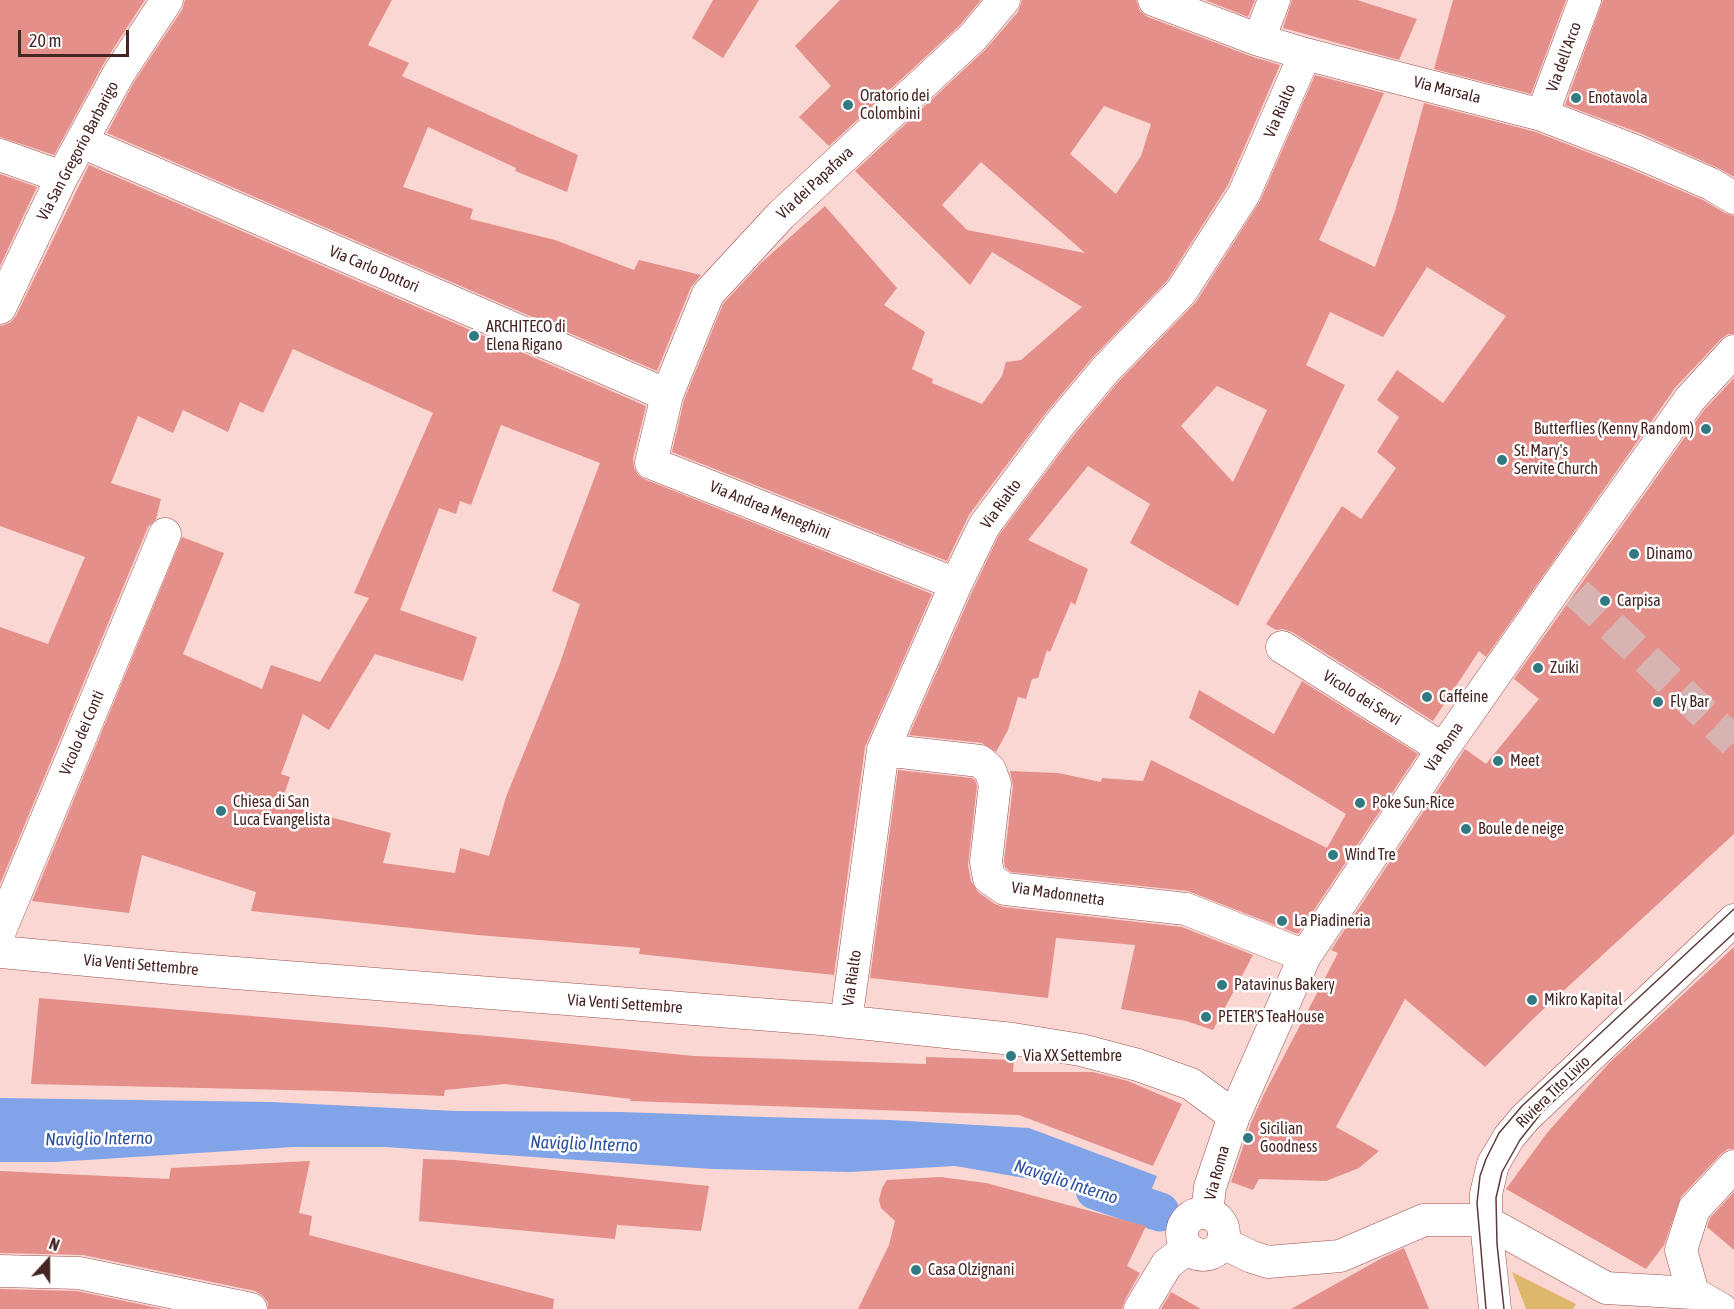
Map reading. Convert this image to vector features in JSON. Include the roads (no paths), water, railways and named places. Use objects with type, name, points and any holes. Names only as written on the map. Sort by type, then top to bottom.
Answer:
[{"type":"street","name":"Via San Gregorio Barbarigo","points":[[0,308],[62,177],[119,73],[167,0]]},
{"type":"street","name":"Via dei Papafava","points":[[667,394],[708,294],[781,215],[973,38],[1004,0]]},
{"type":"street","name":"Via Marsala","points":[[1154,0],[1259,40],[1305,54],[1542,115],[1657,160],[1711,184],[1734,198]]},
{"type":"street","points":[[1259,40],[1275,0]]},
{"type":"street","name":"Via dell'Arco","points":[[1542,115],[1585,0]]},
{"type":"street","name":"Via Rialto","points":[[846,1022],[883,750],[956,584],[984,526],[1059,425],[1106,369],[1181,291],[1244,194],[1305,54]]},
{"type":"street","name":"Via Carlo Dottori","points":[[82,142],[667,394]]},
{"type":"street","points":[[0,155],[62,177]]},
{"type":"street","name":"Via Roma","points":[[1207,1213],[1210,1187],[1234,1116],[1305,956],[1443,749],[1569,586],[1690,399],[1734,351]]},
{"type":"street","name":"Via Andrea Meneghini","points":[[667,394],[651,463],[956,584]]},
{"type":"street","name":"Vicolo dei Conti","points":[[0,932],[165,534]]},
{"type":"street","name":"Vicolo dei Servi","points":[[1282,647],[1443,749]]},
{"type":"street","name":"Via Madonnetta","points":[[883,750],[980,761],[990,770],[995,784],[986,862],[989,878],[1005,889],[1186,909],[1305,956]]},
{"type":"street","name":"Riviera Tito Livio","points":[[1495,1309],[1486,1223],[1486,1194],[1492,1164],[1509,1137],[1525,1118],[1734,920]]},
{"type":"street","name":"Via Venti Settembre","points":[[0,952],[183,969],[846,1022],[1013,1039],[1081,1050],[1138,1065],[1191,1084],[1234,1116]]},
{"type":"street","points":[[1693,1293],[1681,1250],[1694,1209],[1734,1166]]},
{"type":"street","points":[[1207,1213],[1215,1217],[1222,1224],[1225,1233],[1223,1243],[1216,1251],[1207,1255],[1196,1254],[1188,1248],[1183,1239],[1183,1229],[1187,1220],[1196,1214],[1207,1213]]},
{"type":"street","points":[[1223,1243],[1268,1262],[1340,1256],[1424,1220],[1477,1220],[1486,1223],[1599,1299],[1693,1293],[1721,1309]]},
{"type":"street","points":[[1140,1309],[1167,1264],[1188,1248]]},
{"type":"street","points":[[0,1271],[79,1273],[250,1309]]},
{"type":"water","points":[[0,1098],[271,1102],[456,1111],[622,1112],[890,1120],[1029,1128],[1157,1176],[1141,1215],[1036,1180],[955,1166],[850,1172],[712,1169],[385,1147],[293,1147],[55,1162],[0,1162]]},
{"type":"waterway","name":"Naviglio Interno","points":[[1095,1190],[1160,1212]]},
{"type":"tunnel","points":[[1577,593],[1734,742]]},
{"type":"tram line","points":[[1486,1309],[1477,1203],[1480,1176],[1499,1133],[1522,1106],[1734,909]]},
{"type":"tram line","points":[[1504,1309],[1497,1244],[1496,1198],[1502,1172],[1520,1140],[1542,1112],[1734,933]]},
{"type":"place","name":"Enotavola","points":[[1576,98]]},
{"type":"place","name":"Oratorio dei Colombini","points":[[848,105]]},
{"type":"place","name":"ARCHITECO di Elena Rigano","points":[[474,336]]},
{"type":"place","name":"Butterflies (Kenny Random)","points":[[1706,429]]},
{"type":"place","name":"St. Mary's Servite Church","points":[[1502,460]]},
{"type":"place","name":"Dinamo","points":[[1634,554]]},
{"type":"place","name":"Carpisa","points":[[1605,601]]},
{"type":"place","name":"Zuiki","points":[[1538,668]]},
{"type":"place","name":"Caffeine","points":[[1427,697]]},
{"type":"place","name":"Fly Bar","points":[[1658,702]]},
{"type":"place","name":"Meet","points":[[1498,761]]},
{"type":"place","name":"Poke Sun-Rice","points":[[1360,803]]},
{"type":"place","name":"Chiesa di San Luca Evangelista","points":[[221,811]]},
{"type":"place","name":"Boule de neige","points":[[1466,829]]},
{"type":"place","name":"Wind Tre","points":[[1333,855]]},
{"type":"place","name":"La Piadineria","points":[[1282,921]]},
{"type":"place","name":"Patavinus Bakery","points":[[1222,985]]},
{"type":"place","name":"Mikro Kapital","points":[[1532,1000]]},
{"type":"place","name":"PETER'S TeaHouse","points":[[1206,1017]]},
{"type":"place","name":"Via XX Settembre","points":[[1011,1056]]},
{"type":"place","name":"Sicilian Goodness","points":[[1248,1138]]},
{"type":"place","name":"Casa Olzignani","points":[[916,1270]]}]
